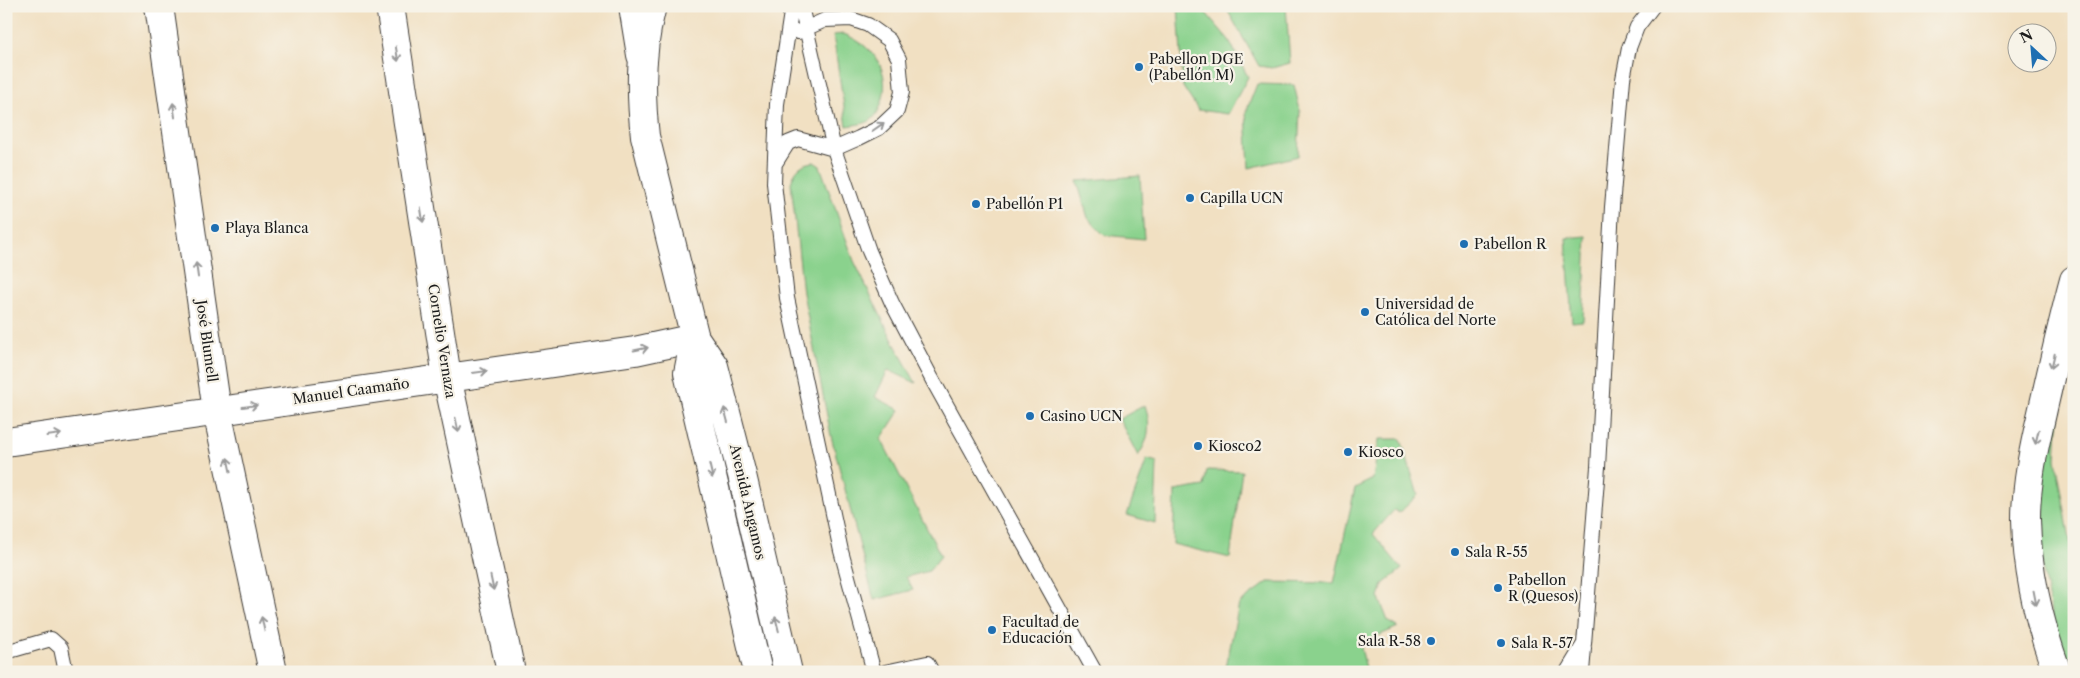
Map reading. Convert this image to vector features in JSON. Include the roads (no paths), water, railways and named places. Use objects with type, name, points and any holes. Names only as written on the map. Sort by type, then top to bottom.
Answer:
[{"type":"street","name":"José Blumell","points":[[158,6],[217,411],[273,672]]},
{"type":"street","name":"Cornelio Vernaza","points":[[390,6],[447,377],[511,672]]},
{"type":"street","points":[[633,6],[642,59]]},
{"type":"street","name":"Avenida Angamos","points":[[652,6],[646,26],[642,59],[642,111],[646,136],[695,338],[714,366],[742,475],[788,672]]},
{"type":"street","points":[[2057,672],[2036,602],[2028,558],[2026,517],[2033,455],[2053,360],[2074,280]]},
{"type":"street","name":"Manuel Caamaño","points":[[6,442],[634,351],[695,338]]},
{"type":"street","name":"Avenida Angamos","points":[[695,338],[688,373],[758,672]]},
{"type":"lane","points":[[792,6],[777,104],[774,183],[787,298],[841,551],[874,672]]},
{"type":"lane","points":[[801,6],[834,148],[869,251],[892,303],[932,379],[1060,605],[1095,672]]},
{"type":"lane","points":[[1582,672],[1598,467],[1612,207],[1623,80],[1629,48],[1637,27],[1653,6]]},
{"type":"lane","points":[[775,164],[788,143],[798,139],[834,148],[879,128],[897,112],[902,92],[899,59],[889,40],[868,25],[851,19],[825,20],[787,38]]},
{"type":"lane","points":[[6,652],[51,639],[61,648],[66,672]]},
{"type":"lane","points":[[1567,672],[1584,644]]},
{"type":"lane","points":[[885,672],[928,663],[932,672]]},
{"type":"place","name":"Pabellon DGE (Pabellón M)","points":[[1139,67]]},
{"type":"place","name":"Capilla UCN","points":[[1190,198]]},
{"type":"place","name":"Pabellón P1","points":[[976,204]]},
{"type":"place","name":"Playa Blanca","points":[[215,228]]},
{"type":"place","name":"Pabellon R","points":[[1464,244]]},
{"type":"place","name":"Universidad de Católica del Norte","points":[[1365,312]]},
{"type":"place","name":"Casino UCN","points":[[1030,416]]},
{"type":"place","name":"Kiosco2","points":[[1198,446]]},
{"type":"place","name":"Kiosco","points":[[1348,452]]},
{"type":"place","name":"Sala R-55","points":[[1455,552]]},
{"type":"place","name":"Pabellon R (Quesos)","points":[[1498,588]]},
{"type":"place","name":"Facultad de Educación","points":[[992,630]]},
{"type":"place","name":"Sala R-58","points":[[1431,641]]},
{"type":"place","name":"Sala R-57","points":[[1501,643]]}]
